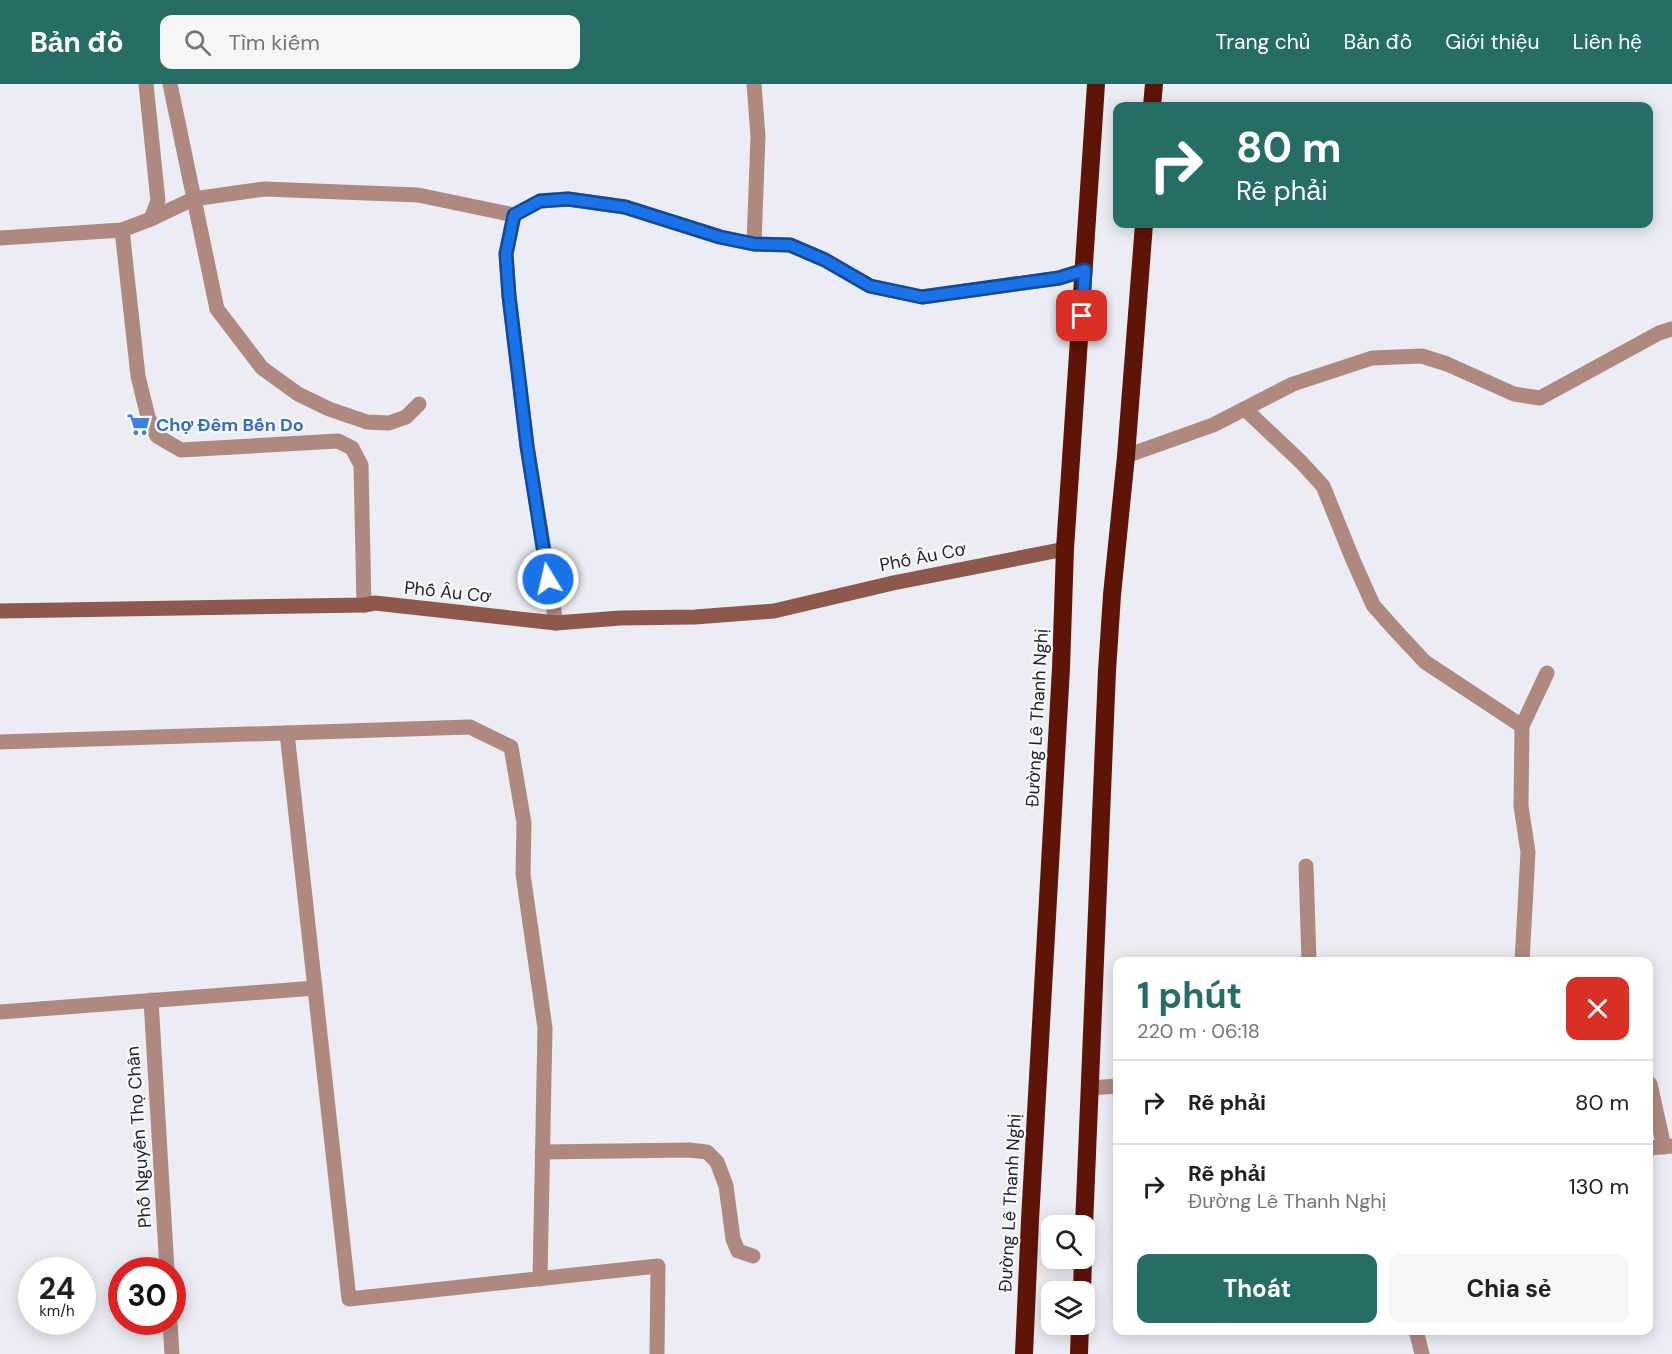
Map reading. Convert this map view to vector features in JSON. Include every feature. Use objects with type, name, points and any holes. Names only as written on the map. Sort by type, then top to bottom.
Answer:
[{"type":"highway","name":"Đường Lê Thanh Nghị","points":[[1024,1354],[1062,668],[1065,549],[1096,84]]},
{"type":"highway","points":[[1152,102],[1154,84]]},
{"type":"highway","points":[[1084,1215],[1107,671],[1143,228]]},
{"type":"highway","points":[[1079,1354],[1080,1335]]},
{"type":"street","points":[[146,84],[158,201],[151,219]]},
{"type":"street","points":[[170,84],[217,309],[262,368],[298,394],[329,409],[367,422],[389,423],[406,417],[419,404]]},
{"type":"street","points":[[754,84],[758,136],[754,244]]},
{"type":"street","points":[[0,238],[122,230],[193,199],[264,189],[418,195],[514,215],[540,201],[568,199],[625,207],[720,237],[754,244],[790,245],[825,260],[870,286],[922,297],[1059,278],[1085,270]]},
{"type":"street","points":[[514,215],[506,254],[509,296],[527,446],[556,623]]},
{"type":"street","points":[[122,230],[138,376],[148,417],[157,436],[181,450],[338,441],[352,448],[361,465],[364,605]]},
{"type":"street","points":[[1126,456],[1213,425],[1293,384],[1372,358],[1422,356],[1447,364],[1514,394],[1540,398],[1659,333],[1672,329]]},
{"type":"street","points":[[1245,409],[1323,486],[1373,605],[1425,662],[1522,726]]},
{"type":"street","name":"Phố Âu Cơ","points":[[0,611],[375,603],[556,623],[620,618],[695,617],[774,611],[893,583],[1065,549]]},
{"type":"street","points":[[1522,957],[1528,852],[1521,806],[1522,726],[1547,673]]},
{"type":"street","points":[[0,742],[470,727],[511,747],[524,823],[523,874],[544,1028],[540,1279]]},
{"type":"street","points":[[287,733],[349,1299],[658,1266],[657,1354]]},
{"type":"street","points":[[1306,866],[1309,957]]},
{"type":"street","points":[[0,1012],[315,988]]},
{"type":"street","name":"Phố Nguyễn Thọ Chân","points":[[151,1000],[166,1257]]},
{"type":"street","points":[[1090,1088],[1113,1086]]},
{"type":"street","points":[[1653,1101],[1661,1147]]},
{"type":"street","points":[[542,1152],[689,1150],[706,1152],[717,1162],[726,1186],[733,1239],[738,1251],[753,1256]]},
{"type":"street","points":[[171,1335],[172,1354]]},
{"type":"street","points":[[1417,1335],[1422,1354]]},
{"type":"place","name":"Chợ Đêm Bến Do","points":[[138,425]]},
{"type":"route","points":[[548,579],[527,446],[506,254],[514,215],[540,201],[568,199],[625,207],[720,237],[754,244],[790,245],[825,260],[870,286],[922,297],[1059,278],[1085,270],[1082,316]]}]
